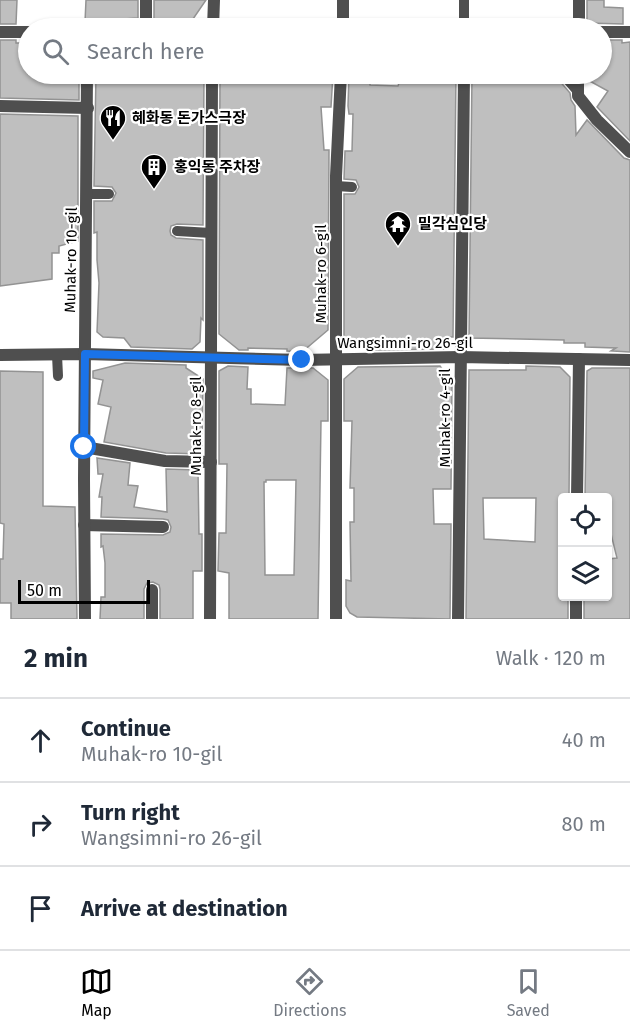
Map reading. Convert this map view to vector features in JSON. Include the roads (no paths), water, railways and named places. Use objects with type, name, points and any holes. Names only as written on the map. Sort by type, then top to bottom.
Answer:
[{"type":"street","points":[[146,0],[146,18]]},
{"type":"street","points":[[213,18],[214,0]]},
{"type":"street","points":[[343,18],[344,0]]},
{"type":"street","points":[[579,0],[579,18]]},
{"type":"street","points":[[0,32],[18,32]]},
{"type":"street","points":[[612,32],[630,32]]},
{"type":"street","name":"Muhak-ro 10-gil","points":[[85,619],[84,525],[80,479],[84,447],[87,84]]},
{"type":"street","name":"Muhak-ro 8-gil","points":[[210,619],[212,84]]},
{"type":"street","name":"Muhak-ro 6-gil","points":[[336,619],[336,186],[341,84]]},
{"type":"street","name":"Muhak-ro 4-gil","points":[[458,619],[464,84]]},
{"type":"street","points":[[573,84],[578,90]]},
{"type":"street","points":[[578,84],[578,96],[597,120],[630,152]]},
{"type":"street","points":[[0,106],[88,108]]},
{"type":"street","name":"Wangsimni-ro 26-gil","points":[[0,355],[630,360]]},
{"type":"street","points":[[577,493],[579,359]]},
{"type":"street","points":[[84,447],[165,462],[211,462]]},
{"type":"street","points":[[84,525],[163,527]]},
{"type":"street","points":[[152,590],[152,619]]},
{"type":"street","points":[[576,601],[576,619]]},
{"type":"lane","points":[[464,0],[464,18]]},
{"type":"lane","points":[[336,186],[352,187]]},
{"type":"lane","points":[[87,194],[109,195]]},
{"type":"lane","points":[[177,231],[211,233]]},
{"type":"lane","points":[[57,355],[58,376]]},
{"type":"place","name":"혜화동 돈가스극장","points":[[113,141]]},
{"type":"place","name":"홍익동 주차장","points":[[154,190]]},
{"type":"place","name":"밀각심인당","points":[[398,247]]}]
